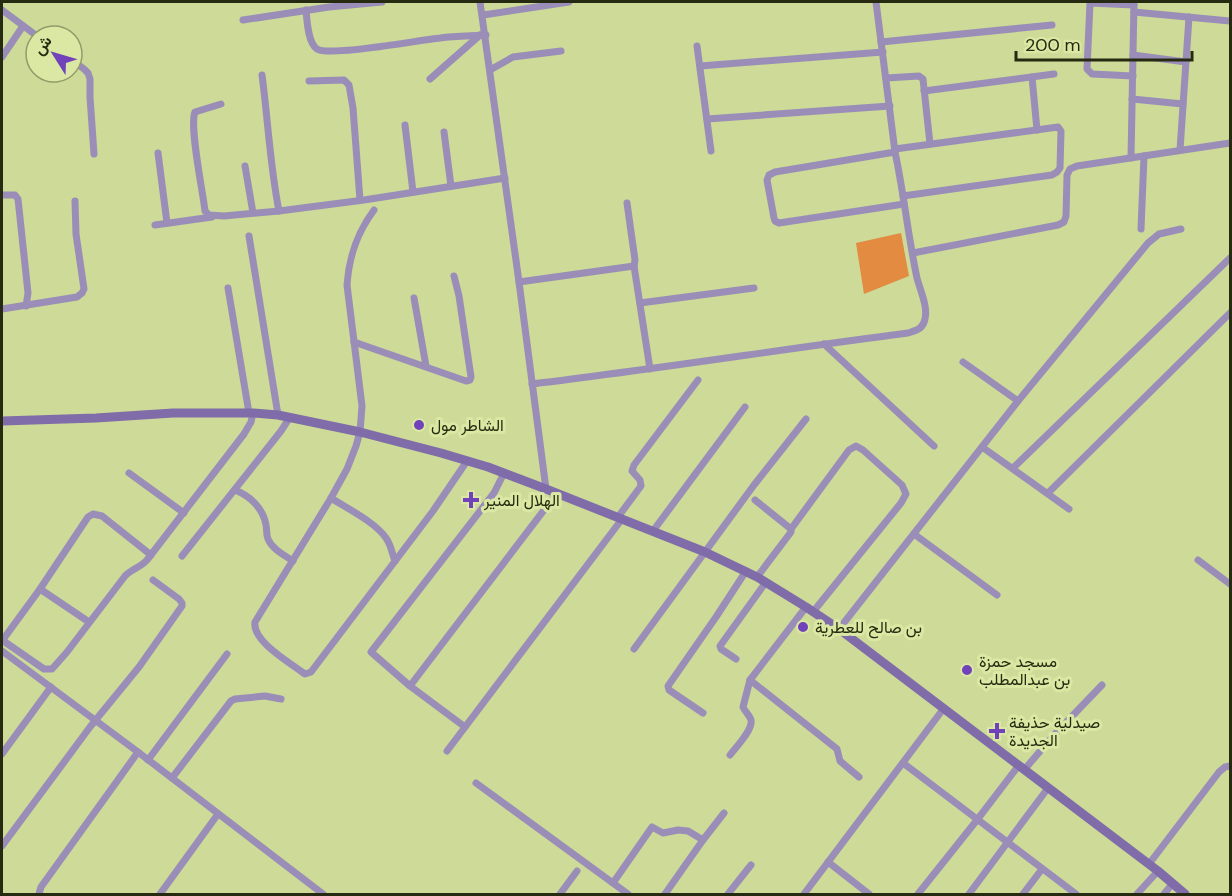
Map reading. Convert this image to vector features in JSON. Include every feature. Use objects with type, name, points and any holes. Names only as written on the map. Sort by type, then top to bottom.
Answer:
[{"type":"main road","points":[[2,421],[96,418],[173,412],[251,413],[290,417],[360,432],[467,461],[504,473],[653,531],[746,571],[839,629],[1149,864],[1185,894]]},
{"type":"street","points":[[243,20],[306,10],[382,2]]},
{"type":"street","points":[[480,2],[546,489]]},
{"type":"street","points":[[483,15],[568,2]]},
{"type":"street","points":[[532,384],[908,333],[922,326],[926,311],[895,151],[876,2]]},
{"type":"street","points":[[1132,76],[1088,72],[1090,2],[1134,6],[1189,17],[1230,21]]},
{"type":"street","points":[[1131,158],[1134,6]]},
{"type":"street","points":[[2,10],[23,26],[2,57]]},
{"type":"street","points":[[306,10],[311,43],[315,48],[328,52],[483,35]]},
{"type":"street","points":[[1180,150],[1189,17]]},
{"type":"street","points":[[881,42],[1052,25]]},
{"type":"street","points":[[430,79],[483,35]]},
{"type":"street","points":[[698,46],[711,151]]},
{"type":"street","points":[[490,69],[513,57],[561,51]]},
{"type":"street","points":[[700,66],[883,52]]},
{"type":"street","points":[[1133,55],[1186,62]]},
{"type":"street","points":[[84,69],[90,79],[94,154]]},
{"type":"street","points":[[924,91],[1054,74]]},
{"type":"street","points":[[261,75],[279,211]]},
{"type":"street","points":[[886,78],[920,76],[923,79],[930,144]]},
{"type":"street","points":[[1032,77],[1037,130]]},
{"type":"street","points":[[309,81],[344,80],[349,85],[360,200]]},
{"type":"street","points":[[1132,99],[1183,104]]},
{"type":"street","points":[[215,216],[205,211],[194,132],[194,116],[195,112],[221,104]]},
{"type":"street","points":[[707,119],[890,106]]},
{"type":"street","points":[[405,125],[413,192]]},
{"type":"street","points":[[1058,127],[1060,129],[1060,168],[1052,175],[775,221],[767,180],[769,175],[775,172],[930,144],[1037,130],[1058,127]]},
{"type":"street","points":[[444,132],[451,186]]},
{"type":"street","points":[[913,253],[1064,222],[1067,175],[1070,169],[1077,166],[1230,143]]},
{"type":"street","points":[[158,153],[167,223]]},
{"type":"street","points":[[1142,229],[1144,156]]},
{"type":"street","points":[[245,166],[253,213]]},
{"type":"street","points":[[155,225],[215,216],[279,211],[505,178]]},
{"type":"street","points":[[2,195],[15,195],[18,198],[28,293],[27,306]]},
{"type":"street","points":[[2,309],[77,297],[83,291],[76,234],[75,201]]},
{"type":"street","points":[[627,203],[636,260],[634,266],[639,303],[650,369]]},
{"type":"street","points":[[374,210],[357,238],[348,270],[347,285],[362,406],[360,432],[347,469],[331,498],[255,622],[254,628],[258,635],[305,674],[311,672],[433,511],[467,461]]},
{"type":"street","points":[[839,629],[1018,401],[1148,243],[1159,234],[1181,229]]},
{"type":"street","points":[[249,236],[278,415]]},
{"type":"street","points":[[1013,468],[1230,258]]},
{"type":"street","points":[[519,282],[634,266]]},
{"type":"street","points":[[354,342],[466,381],[471,378],[454,276]]},
{"type":"street","points":[[151,555],[102,516],[93,514],[88,517],[2,641],[44,669],[52,669],[125,576],[133,568],[144,563],[151,555],[244,434],[251,422],[251,413],[228,288]]},
{"type":"street","points":[[639,303],[754,288]]},
{"type":"street","points":[[414,298],[426,366]]},
{"type":"street","points":[[1047,493],[1230,314]]},
{"type":"street","points":[[824,344],[934,446]]},
{"type":"street","points":[[963,362],[1018,401]]},
{"type":"street","points":[[447,751],[620,518],[641,486],[640,480],[632,471],[634,465],[698,380]]},
{"type":"street","points":[[653,531],[745,407]]},
{"type":"street","points":[[182,556],[290,417]]},
{"type":"street","points":[[634,649],[754,485],[806,419]]},
{"type":"street","points":[[730,755],[745,737],[752,723],[751,717],[743,707],[750,680],[901,503],[906,494],[903,485],[863,450],[856,446],[849,450],[757,577]]},
{"type":"street","points":[[982,447],[1069,509]]},
{"type":"street","points":[[129,473],[183,513]]},
{"type":"street","points":[[465,727],[371,652],[494,493],[504,473]]},
{"type":"street","points":[[235,490],[250,499],[262,512],[268,539],[293,561]]},
{"type":"street","points":[[411,686],[557,493]]},
{"type":"street","points":[[331,498],[378,529],[391,547],[395,561]]},
{"type":"street","points":[[755,500],[791,529]]},
{"type":"street","points":[[914,534],[997,595]]},
{"type":"street","points":[[1198,560],[1230,584]]},
{"type":"street","points":[[703,713],[669,690],[668,686],[746,571]]},
{"type":"street","points":[[2,846],[96,720],[139,668],[182,605],[179,599],[153,580]]},
{"type":"street","points":[[736,658],[720,646],[766,582]]},
{"type":"street","points":[[40,589],[89,622]]},
{"type":"street","points":[[2,651],[324,894]]},
{"type":"street","points":[[148,760],[227,654]]},
{"type":"street","points":[[750,680],[837,749],[840,761],[859,777]]},
{"type":"street","points":[[918,894],[1022,767],[1102,685]]},
{"type":"street","points":[[2,754],[51,687]]},
{"type":"street","points":[[172,778],[231,701],[265,696],[281,699]]},
{"type":"street","points":[[804,894],[944,708]]},
{"type":"street","points":[[39,894],[41,887],[138,752]]},
{"type":"street","points":[[903,763],[1076,894]]},
{"type":"street","points":[[1149,864],[1219,772],[1230,766]]},
{"type":"street","points":[[476,783],[628,894]]},
{"type":"street","points":[[969,894],[1048,788]]},
{"type":"street","points":[[665,894],[724,813]]},
{"type":"street","points":[[162,893],[218,814]]},
{"type":"street","points":[[613,883],[652,827],[663,833],[688,831],[703,840]]},
{"type":"street","points":[[828,862],[869,894]]},
{"type":"street","points":[[728,894],[751,865]]},
{"type":"street","points":[[1023,894],[1042,869]]},
{"type":"street","points":[[560,894],[578,871]]},
{"type":"street","points":[[1137,894],[1158,871]]},
{"type":"street","points":[[1164,894],[1173,883]]},
{"type":"shaded area","points":[[901,233],[909,276],[864,294],[856,243]]},
{"type":"place","name":"الشاطر مول","points":[[419,425]]},
{"type":"place","name":"الهلال المنير","points":[[471,500]]},
{"type":"place","name":"بن صالح للعطرية","points":[[803,627]]},
{"type":"place","name":"مسجد حمزة بن عبدالمطلب","points":[[967,670]]},
{"type":"place","name":"صيدلية حذيفة الجديدة","points":[[997,731]]}]
